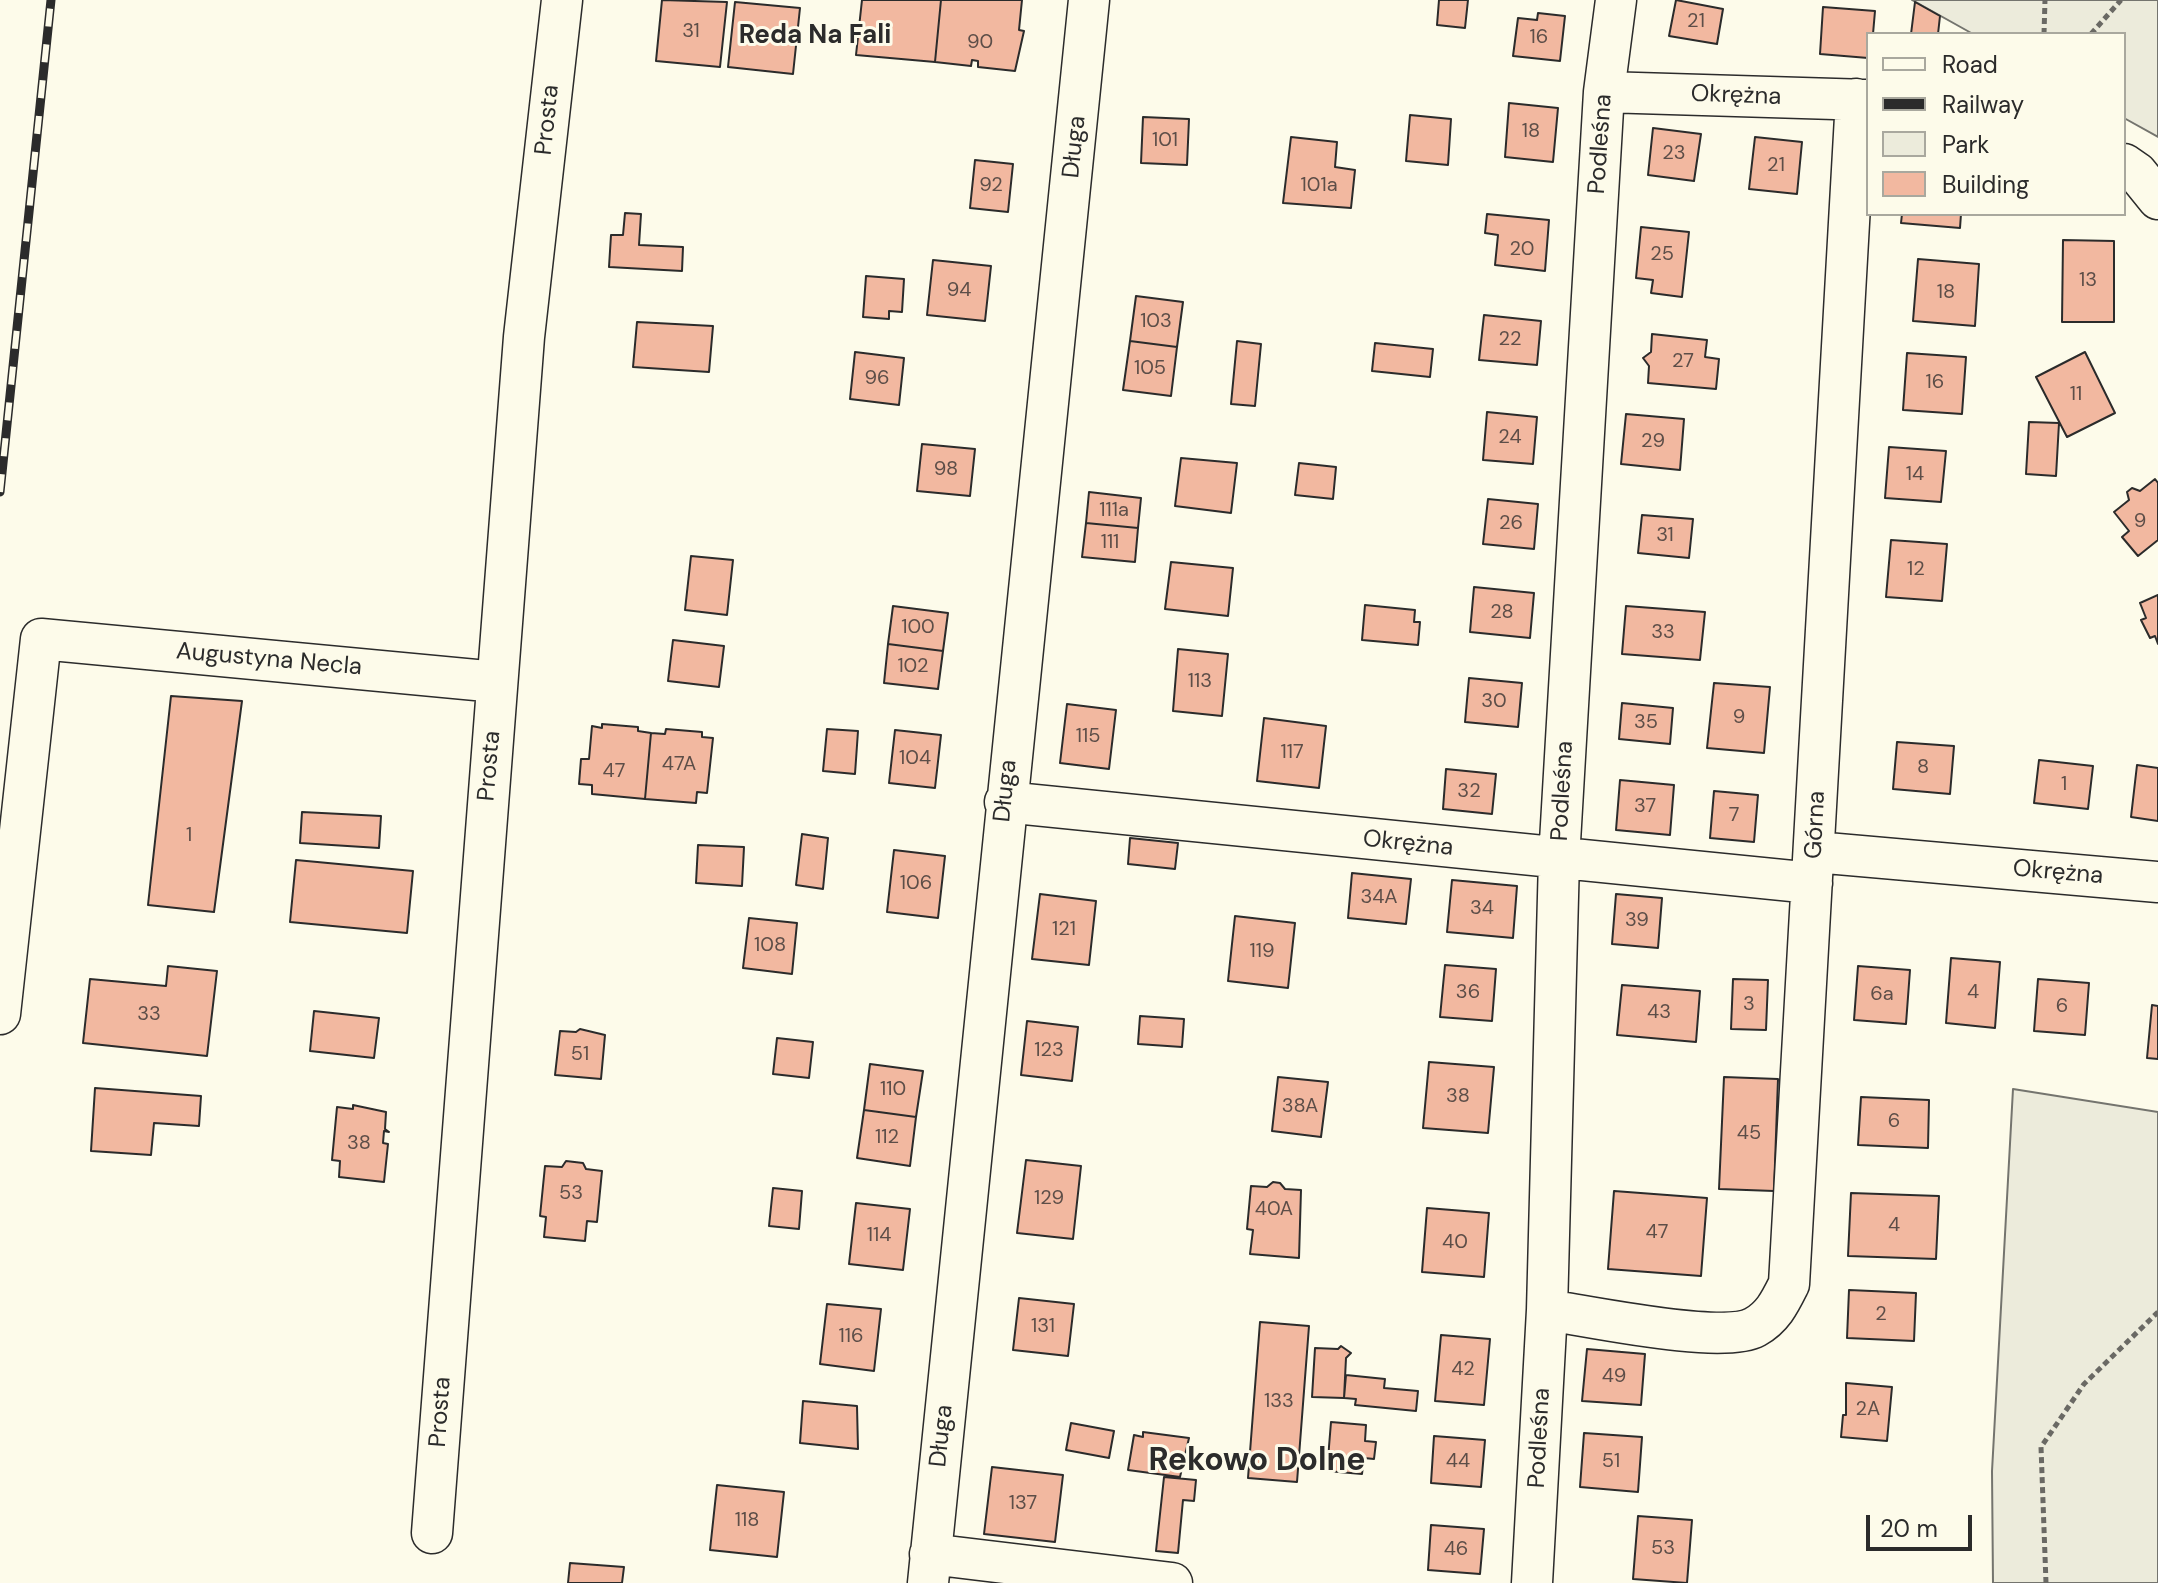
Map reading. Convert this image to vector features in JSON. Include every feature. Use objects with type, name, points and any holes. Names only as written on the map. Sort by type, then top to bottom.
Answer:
[{"type":"street","name":"Prosta","points":[[432,1533],[524,337],[562,0]]},
{"type":"street","name":"Długa","points":[[929,1569],[1089,0]]},
{"type":"street","name":"Podleśna","points":[[1532,1583],[1547,1310],[1559,859],[1604,92],[1616,0]]},
{"type":"street","name":"Okrężna","points":[[1604,92],[1862,100]]},
{"type":"street","name":"Górna","points":[[1547,1310],[1716,1334],[1753,1329],[1775,1312],[1789,1284],[1862,100]]},
{"type":"street","points":[[2126,165],[2137,173],[2158,199]]},
{"type":"street","name":"Augustyna Necla","points":[[0,1014],[41,639],[497,682]]},
{"type":"street","name":"Okrężna","points":[[1005,802],[1559,859],[2158,882]]},
{"type":"street","points":[[929,1569],[1172,1583]]},
{"type":"path","points":[[2044,32],[2045,0]]},
{"type":"path","points":[[2093,32],[2121,0]]},
{"type":"path","points":[[2046,1583],[2041,1447],[2084,1384],[2158,1312]]},
{"type":"green space","points":[[1912,0],[2158,0],[2158,137],[2126,119],[2126,32],[1969,32]]},
{"type":"green space","points":[[2013,1089],[2158,1112],[2158,1583],[1993,1583],[1992,1471]]},
{"type":"building","points":[[662,0],[727,2],[720,67],[656,61]]},
{"type":"building","points":[[862,0],[941,0],[935,62],[856,55]]},
{"type":"building","points":[[941,0],[1022,0],[1019,30],[1024,31],[1015,71],[978,67],[978,61],[972,60],[971,66],[935,62]]},
{"type":"building","points":[[1439,0],[1468,0],[1465,28],[1437,25]]},
{"type":"building","points":[[1676,0],[1723,9],[1717,44],[1669,36]]},
{"type":"building","points":[[735,2],[800,8],[793,74],[728,67]]},
{"type":"building","points":[[1915,2],[1940,16],[1938,32],[1911,32]]},
{"type":"building","points":[[1823,7],[1875,11],[1873,32],[1866,32],[1866,58],[1820,54]]},
{"type":"building","points":[[1538,13],[1565,16],[1560,61],[1513,56],[1518,18],[1537,20]]},
{"type":"building","points":[[1509,103],[1558,108],[1553,162],[1505,157]]},
{"type":"building","points":[[1410,115],[1451,119],[1448,165],[1406,161]]},
{"type":"building","points":[[1143,117],[1189,119],[1187,165],[1141,163]]},
{"type":"building","points":[[1653,128],[1701,134],[1694,181],[1648,175]]},
{"type":"building","points":[[1291,137],[1337,142],[1335,167],[1355,170],[1351,208],[1283,203]]},
{"type":"building","points":[[1755,137],[1802,142],[1797,194],[1749,189]]},
{"type":"building","points":[[975,160],[1013,164],[1008,212],[970,208]]},
{"type":"building","points":[[625,213],[641,214],[639,245],[683,247],[682,271],[609,267],[611,235],[623,235]]},
{"type":"building","points":[[1487,214],[1549,220],[1545,271],[1495,265],[1498,235],[1485,233]]},
{"type":"building","points":[[1902,216],[1961,216],[1960,228],[1901,223]]},
{"type":"building","points":[[1641,227],[1689,232],[1682,297],[1651,293],[1653,280],[1636,278]]},
{"type":"building","points":[[2063,240],[2114,241],[2114,322],[2062,322]]},
{"type":"building","points":[[1918,259],[1979,264],[1975,326],[1913,321]]},
{"type":"building","points":[[933,260],[991,266],[985,321],[927,315]]},
{"type":"building","points":[[866,276],[904,279],[902,312],[889,311],[889,319],[863,317]]},
{"type":"building","points":[[1136,296],[1183,302],[1177,347],[1130,341]]},
{"type":"building","points":[[1484,315],[1541,321],[1537,365],[1479,360]]},
{"type":"building","points":[[637,322],[713,326],[709,372],[633,367]]},
{"type":"building","points":[[1652,334],[1707,340],[1705,357],[1719,359],[1716,389],[1648,383],[1649,366],[1643,358],[1651,352]]},
{"type":"building","points":[[1130,341],[1177,347],[1171,396],[1123,390]]},
{"type":"building","points":[[1237,341],[1261,344],[1255,406],[1231,404]]},
{"type":"building","points":[[1375,343],[1433,349],[1430,377],[1372,371]]},
{"type":"building","points":[[855,352],[904,358],[899,405],[850,399]]},
{"type":"building","points":[[2085,352],[2115,413],[2067,437],[2036,377]]},
{"type":"building","points":[[1907,353],[1966,357],[1962,414],[1903,410]]},
{"type":"building","points":[[1487,412],[1537,417],[1533,464],[1483,460]]},
{"type":"building","points":[[1626,414],[1684,419],[1680,470],[1621,464]]},
{"type":"building","points":[[2029,422],[2059,423],[2056,476],[2026,474]]},
{"type":"building","points":[[922,444],[975,449],[970,496],[917,491]]},
{"type":"building","points":[[1889,447],[1946,451],[1941,502],[1885,498]]},
{"type":"building","points":[[1181,458],[1237,463],[1231,513],[1175,506]]},
{"type":"building","points":[[1299,463],[1336,467],[1333,499],[1295,495]]},
{"type":"building","points":[[2155,479],[2158,483],[2158,540],[2138,556],[2122,537],[2129,531],[2114,512],[2129,500],[2127,492],[2132,488],[2140,491]]},
{"type":"building","points":[[1089,492],[1141,498],[1138,528],[1086,523]]},
{"type":"building","points":[[1488,499],[1538,504],[1534,549],[1483,544]]},
{"type":"building","points":[[1642,515],[1693,519],[1689,558],[1638,553]]},
{"type":"building","points":[[1086,523],[1138,528],[1135,562],[1082,557]]},
{"type":"building","points":[[1891,540],[1947,544],[1942,601],[1886,597]]},
{"type":"building","points":[[691,556],[733,560],[727,615],[685,610]]},
{"type":"building","points":[[1171,562],[1233,568],[1228,616],[1165,609]]},
{"type":"building","points":[[1474,587],[1534,593],[1530,638],[1470,632]]},
{"type":"building","points":[[2158,595],[2158,644],[2155,636],[2150,638],[2141,620],[2146,618],[2140,603]]},
{"type":"building","points":[[1365,605],[1415,610],[1414,622],[1420,622],[1418,645],[1362,640]]},
{"type":"building","points":[[893,606],[948,613],[943,651],[888,644]]},
{"type":"building","points":[[1626,606],[1705,612],[1700,660],[1622,654]]},
{"type":"building","points":[[673,640],[724,646],[719,687],[668,681]]},
{"type":"building","points":[[888,644],[943,651],[938,689],[884,683]]},
{"type":"building","points":[[1178,649],[1228,654],[1222,716],[1173,711]]},
{"type":"building","points":[[1469,678],[1522,683],[1518,727],[1465,722]]},
{"type":"building","points":[[1714,683],[1770,687],[1764,753],[1707,748]]},
{"type":"building","points":[[171,696],[242,701],[214,912],[148,905]]},
{"type":"building","points":[[1622,703],[1673,708],[1670,744],[1619,739]]},
{"type":"building","points":[[1067,704],[1116,710],[1109,769],[1060,763]]},
{"type":"building","points":[[1264,718],[1326,726],[1319,788],[1257,781]]},
{"type":"building","points":[[602,724],[638,727],[638,731],[651,733],[645,799],[592,794],[592,785],[579,784],[581,759],[589,759],[592,726],[602,728]]},
{"type":"building","points":[[666,729],[702,732],[702,737],[713,738],[707,793],[697,792],[696,803],[645,799],[651,733],[665,734]]},
{"type":"building","points":[[827,729],[858,731],[855,774],[823,771]]},
{"type":"building","points":[[895,730],[941,735],[935,788],[889,783]]},
{"type":"building","points":[[1897,742],[1954,746],[1950,794],[1893,789]]},
{"type":"building","points":[[2039,760],[2093,766],[2088,809],[2034,803]]},
{"type":"building","points":[[2137,765],[2158,768],[2158,821],[2131,817]]},
{"type":"building","points":[[1446,769],[1496,774],[1492,814],[1443,809]]},
{"type":"building","points":[[1620,780],[1674,785],[1670,835],[1616,830]]},
{"type":"building","points":[[1714,791],[1758,795],[1754,842],[1710,838]]},
{"type":"building","points":[[302,812],[381,816],[379,848],[300,843]]},
{"type":"building","points":[[802,834],[828,838],[823,889],[796,885]]},
{"type":"building","points":[[1130,838],[1178,843],[1175,869],[1128,864]]},
{"type":"building","points":[[698,845],[744,847],[742,886],[696,883]]},
{"type":"building","points":[[894,850],[945,856],[938,918],[887,912]]},
{"type":"building","points":[[296,860],[413,871],[407,933],[290,922]]},
{"type":"building","points":[[1352,873],[1411,879],[1406,924],[1348,918]]},
{"type":"building","points":[[1452,880],[1517,886],[1513,938],[1447,932]]},
{"type":"building","points":[[1040,894],[1096,901],[1089,965],[1032,959]]},
{"type":"building","points":[[1616,894],[1662,898],[1658,948],[1612,944]]},
{"type":"building","points":[[1235,916],[1295,923],[1288,988],[1228,981]]},
{"type":"building","points":[[749,918],[797,923],[792,974],[743,968]]},
{"type":"building","points":[[1951,958],[2000,962],[1995,1028],[1946,1023]]},
{"type":"building","points":[[1445,965],[1496,969],[1492,1021],[1440,1017]]},
{"type":"building","points":[[168,966],[217,971],[207,1056],[83,1043],[90,979],[166,986]]},
{"type":"building","points":[[1858,966],[1910,970],[1906,1024],[1854,1020]]},
{"type":"building","points":[[1733,979],[1768,980],[1766,1030],[1731,1029]]},
{"type":"building","points":[[2038,979],[2089,983],[2085,1035],[2034,1031]]},
{"type":"building","points":[[1622,985],[1700,991],[1696,1042],[1617,1035]]},
{"type":"building","points":[[2152,1005],[2158,1006],[2158,1059],[2147,1058]]},
{"type":"building","points":[[314,1011],[379,1018],[374,1058],[310,1051]]},
{"type":"building","points":[[1140,1016],[1184,1019],[1182,1047],[1138,1044]]},
{"type":"building","points":[[1027,1021],[1078,1027],[1072,1081],[1021,1075]]},
{"type":"building","points":[[580,1029],[605,1035],[601,1079],[555,1075],[560,1031],[576,1032]]},
{"type":"building","points":[[777,1038],[813,1042],[809,1078],[773,1074]]},
{"type":"building","points":[[1429,1062],[1494,1067],[1488,1133],[1423,1128]]},
{"type":"building","points":[[870,1064],[923,1071],[916,1117],[864,1110]]},
{"type":"building","points":[[1278,1077],[1328,1082],[1321,1137],[1272,1131]]},
{"type":"building","points":[[1724,1077],[1778,1079],[1774,1191],[1719,1189]]},
{"type":"building","points":[[95,1088],[201,1096],[199,1126],[154,1123],[151,1155],[91,1151]]},
{"type":"building","points":[[1861,1097],[1929,1100],[1928,1148],[1858,1145]]},
{"type":"building","points":[[353,1105],[386,1112],[385,1129],[389,1132],[384,1131],[383,1143],[388,1144],[384,1182],[339,1177],[340,1161],[332,1160],[337,1107],[353,1109]]},
{"type":"building","points":[[864,1110],[916,1117],[910,1166],[857,1158]]},
{"type":"building","points":[[1026,1160],[1081,1166],[1073,1239],[1017,1233]]},
{"type":"building","points":[[566,1161],[583,1163],[586,1169],[602,1171],[597,1222],[587,1221],[585,1241],[544,1237],[546,1217],[540,1216],[545,1166],[562,1167]]},
{"type":"building","points":[[1273,1182],[1280,1183],[1285,1189],[1301,1190],[1299,1258],[1250,1254],[1253,1230],[1247,1229],[1251,1186],[1267,1187]]},
{"type":"building","points":[[773,1188],[802,1191],[799,1229],[769,1226]]},
{"type":"building","points":[[1614,1191],[1707,1198],[1701,1276],[1608,1269]]},
{"type":"building","points":[[1851,1193],[1939,1196],[1936,1259],[1848,1256]]},
{"type":"building","points":[[856,1203],[910,1209],[903,1270],[849,1264]]},
{"type":"building","points":[[1427,1208],[1489,1213],[1484,1277],[1422,1272]]},
{"type":"building","points":[[1849,1290],[1916,1293],[1914,1341],[1847,1338]]},
{"type":"building","points":[[1019,1298],[1074,1304],[1068,1356],[1013,1350]]},
{"type":"building","points":[[827,1304],[881,1309],[874,1371],[820,1364]]},
{"type":"building","points":[[1260,1322],[1309,1326],[1297,1482],[1248,1478]]},
{"type":"building","points":[[1441,1335],[1490,1339],[1484,1405],[1435,1401]]},
{"type":"building","points":[[1341,1346],[1351,1353],[1346,1358],[1344,1398],[1312,1397],[1315,1348],[1338,1349]]},
{"type":"building","points":[[1587,1349],[1645,1354],[1641,1405],[1582,1401]]},
{"type":"building","points":[[1346,1375],[1385,1379],[1384,1388],[1418,1391],[1416,1411],[1355,1405],[1356,1399],[1344,1398]]},
{"type":"building","points":[[1846,1383],[1892,1387],[1887,1441],[1841,1437],[1843,1415],[1846,1415]]},
{"type":"building","points":[[803,1401],[857,1406],[858,1449],[800,1443]]},
{"type":"building","points":[[1331,1422],[1366,1425],[1365,1441],[1376,1442],[1374,1459],[1364,1458],[1362,1474],[1327,1471]]},
{"type":"building","points":[[1071,1423],[1114,1431],[1109,1458],[1066,1450]]},
{"type":"building","points":[[1143,1432],[1189,1438],[1180,1477],[1128,1470],[1134,1435],[1143,1437]]},
{"type":"building","points":[[1584,1433],[1642,1437],[1638,1492],[1580,1487]]},
{"type":"building","points":[[1434,1436],[1485,1440],[1481,1487],[1431,1483]]},
{"type":"building","points":[[992,1467],[1063,1475],[1055,1542],[984,1534]]},
{"type":"building","points":[[1164,1477],[1196,1480],[1194,1501],[1183,1500],[1178,1553],[1156,1551]]},
{"type":"building","points":[[717,1485],[784,1492],[777,1557],[710,1550]]},
{"type":"building","points":[[1638,1516],[1692,1520],[1687,1583],[1633,1579]]},
{"type":"building","points":[[1431,1525],[1484,1529],[1480,1574],[1428,1570]]},
{"type":"building","points":[[570,1563],[624,1567],[622,1583],[568,1583]]},
{"type":"railway","points":[[0,492],[51,0]]},
{"type":"district","name":"Reda Na Fali","points":[[815,36]]},
{"type":"district","name":"Rekowo Dolne","points":[[1257,1462]]}]
